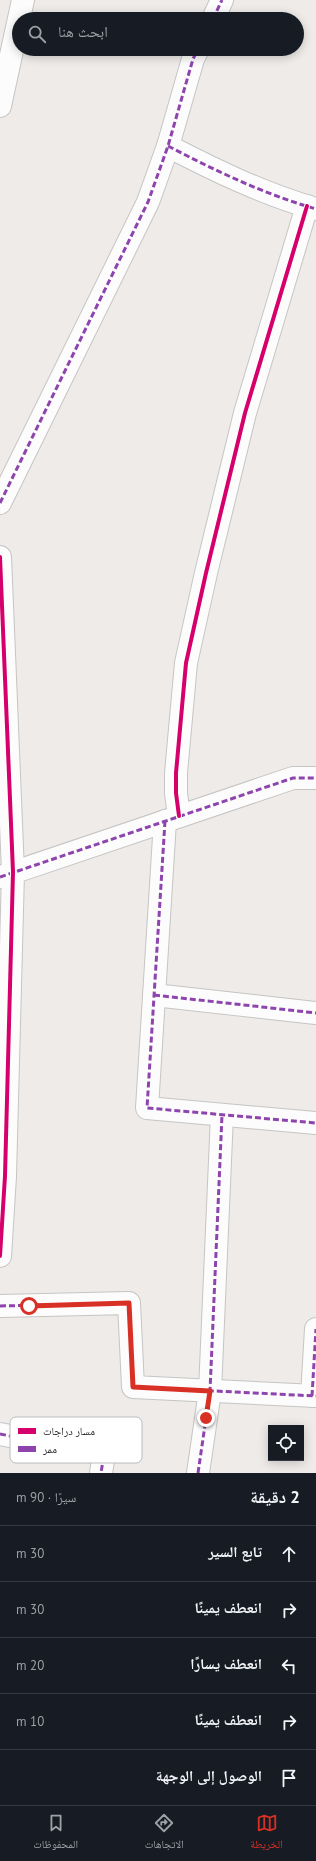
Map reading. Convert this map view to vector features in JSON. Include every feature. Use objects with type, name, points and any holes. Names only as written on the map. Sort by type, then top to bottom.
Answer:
[{"type":"street","points":[[20,12],[23,0]]},
{"type":"street","points":[[216,12],[222,0]]},
{"type":"street","points":[[0,106],[12,51]]},
{"type":"street","points":[[0,503],[148,202],[168,146],[194,56]]},
{"type":"street","points":[[168,146],[227,176],[312,207],[245,413],[206,572],[186,663],[154,995],[147,1108],[316,1123]]},
{"type":"street","points":[[0,558],[6,874],[6,1176],[0,1256]]},
{"type":"street","points":[[6,874],[292,778],[316,778]]},
{"type":"street","points":[[154,995],[316,1013]]},
{"type":"street","points":[[198,1473],[210,1391],[222,1114]]},
{"type":"street","points":[[0,1306],[129,1303],[133,1387],[314,1396],[316,1329]]},
{"type":"street","points":[[0,1434],[10,1436]]},
{"type":"street","points":[[101,1473],[103,1463]]},
{"type":"marked path","points":[[216,12],[222,0]]},
{"type":"marked path","points":[[0,503],[148,202],[168,146],[194,56]]},
{"type":"marked path","points":[[168,146],[240,181],[316,209]]},
{"type":"marked path","points":[[0,877],[293,778],[316,778]]},
{"type":"marked path","points":[[165,821],[147,1108],[316,1123]]},
{"type":"marked path","points":[[154,995],[316,1013]]},
{"type":"marked path","points":[[198,1473],[210,1391],[222,1115]]},
{"type":"marked path","points":[[0,1306],[129,1303],[133,1387],[316,1396]]},
{"type":"marked path","points":[[312,1396],[316,1329]]},
{"type":"marked path","points":[[0,1434],[10,1436]]},
{"type":"marked path","points":[[101,1473],[103,1463]]},
{"type":"cycle path","points":[[179,816],[176,793],[176,773],[186,663],[206,573],[245,413],[307,206]]},
{"type":"cycle path","points":[[0,557],[13,872],[5,1176],[0,1256]]},
{"type":"route","points":[[29,1306],[129,1303],[133,1387],[210,1391],[206,1418]]}]
